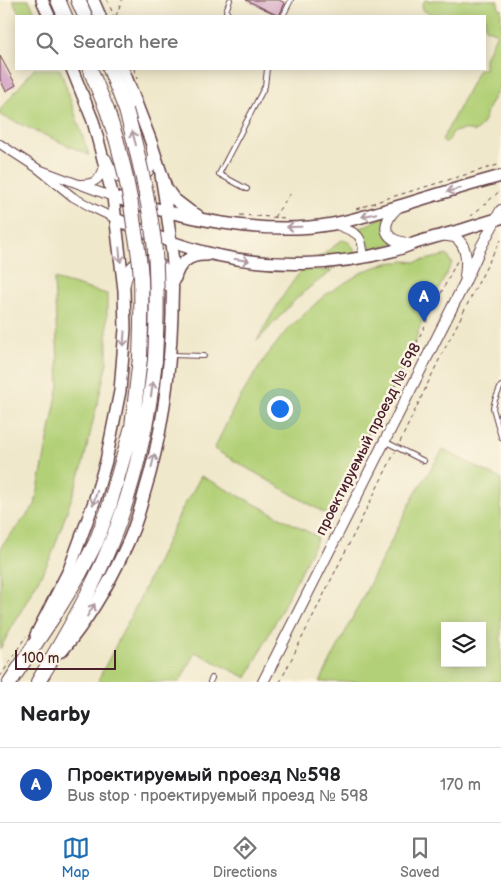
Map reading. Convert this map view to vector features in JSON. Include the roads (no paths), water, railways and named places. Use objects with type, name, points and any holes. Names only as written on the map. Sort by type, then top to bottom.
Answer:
[{"type":"highway","points":[[58,0],[65,15]]},
{"type":"highway","points":[[78,0],[86,15]]},
{"type":"highway","points":[[10,682],[80,574],[96,542],[132,427],[140,358],[141,276],[131,203],[117,137],[90,70]]},
{"type":"highway","points":[[39,680],[94,581],[122,514],[136,469],[144,433],[156,360],[157,315],[154,242],[141,167],[126,110],[110,70]]},
{"type":"main road","points":[[42,0],[49,15]]},
{"type":"main road","points":[[93,0],[100,15]]},
{"type":"main road","points":[[24,659],[69,570],[94,502],[106,460],[120,391],[125,329],[124,290],[113,197],[93,121],[72,70]]},
{"type":"main road","points":[[123,70],[150,139],[166,188],[174,199],[191,212],[208,220]]},
{"type":"main road","points":[[39,680],[89,614],[110,578],[136,521],[151,471],[160,432],[171,339],[173,268],[161,175]]},
{"type":"main road","points":[[113,197],[167,212],[208,220],[242,225],[300,227],[334,224],[501,176]]},
{"type":"main road","points":[[116,219],[171,242],[216,255],[269,262],[304,263],[358,259],[392,251],[499,216]]},
{"type":"main road","points":[[172,300],[175,275],[181,264],[192,256],[201,254],[216,255]]},
{"type":"street","points":[[102,152],[115,174],[126,180],[137,179],[148,172],[152,165],[154,155],[150,139]]},
{"type":"street","points":[[0,144],[37,168],[73,197],[116,219]]},
{"type":"street","points":[[76,184],[90,184],[101,176],[104,166],[102,152]]},
{"type":"street","points":[[37,168],[113,197]]},
{"type":"street","points":[[403,205],[390,216],[386,228],[388,234],[395,240],[411,244]]},
{"type":"street","name":"проектируемый проезд № 598","points":[[263,682],[499,216]]},
{"type":"street","points":[[334,224],[359,236],[363,243],[358,259]]},
{"type":"street","points":[[441,235],[453,237],[463,246],[466,259],[464,284]]},
{"type":"street","points":[[124,290],[125,281],[131,268],[137,262],[151,260],[162,266],[167,274],[172,300]]},
{"type":"lane","points":[[228,15],[226,11],[230,0]]},
{"type":"lane","points":[[284,15],[291,0]]},
{"type":"lane","points":[[247,189],[219,174],[265,86],[267,70]]},
{"type":"lane","points":[[170,355],[204,356]]},
{"type":"lane","points":[[501,386],[493,408],[501,437]]},
{"type":"lane","points":[[384,441],[424,461]]},
{"type":"place","name":"Проектируемый проезд №598","points":[[424,322]]}]
